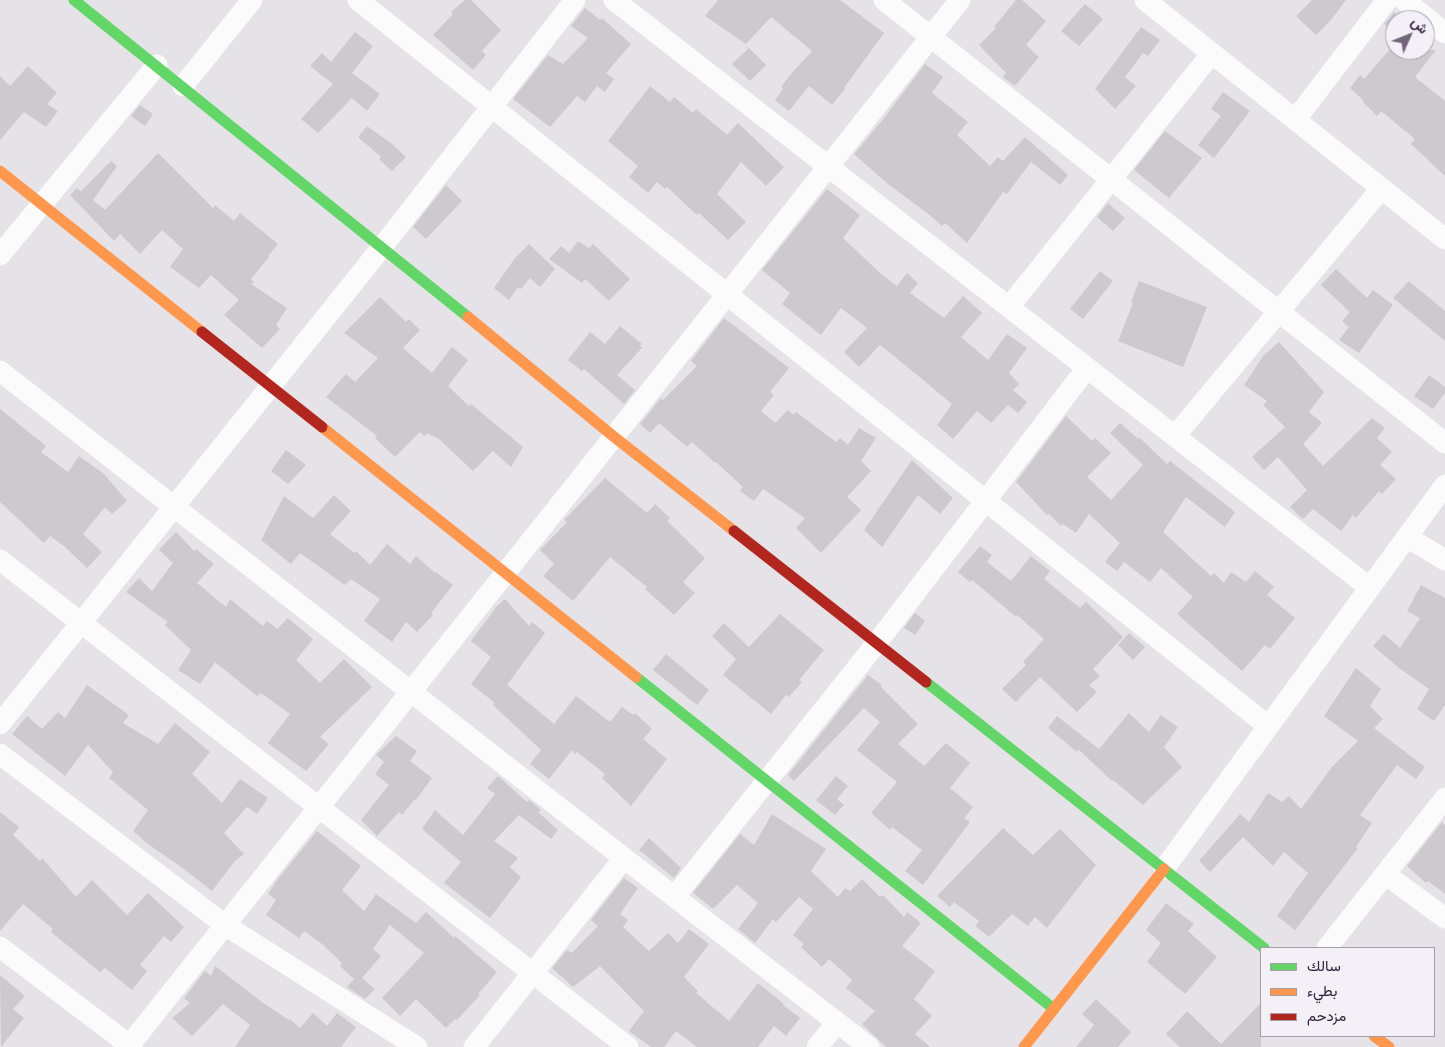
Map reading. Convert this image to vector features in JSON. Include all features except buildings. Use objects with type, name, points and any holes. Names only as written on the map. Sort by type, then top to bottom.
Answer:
[{"type":"street","points":[[74,0],[382,247],[613,436],[1263,947]]},
{"type":"street","points":[[182,86],[252,0]]},
{"type":"street","points":[[358,0],[1268,726]]},
{"type":"street","points":[[0,724],[382,247],[575,0]]},
{"type":"street","points":[[614,0],[1370,588]]},
{"type":"street","points":[[884,0],[1445,443]]},
{"type":"street","points":[[0,947],[130,1046],[613,436],[728,295],[960,0]]},
{"type":"street","points":[[1145,0],[1445,239]]},
{"type":"street","points":[[1295,120],[1387,0]]},
{"type":"street","points":[[1404,0],[1445,33]]},
{"type":"street","points":[[1009,307],[1212,53]]},
{"type":"street","points":[[0,255],[157,65]]},
{"type":"street","points":[[0,171],[1054,1009]]},
{"type":"street","points":[[1175,436],[1381,189]]},
{"type":"street","points":[[675,896],[876,644],[1087,368]]},
{"type":"street","points":[[0,371],[869,1047]]},
{"type":"street","points":[[1024,1047],[1164,869],[1445,485]]},
{"type":"street","points":[[1407,537],[1445,560]]},
{"type":"street","points":[[0,560],[628,1047]]},
{"type":"street","points":[[0,754],[225,925],[417,1047]]},
{"type":"street","points":[[1329,947],[1445,798]]},
{"type":"street","points":[[474,1047],[624,858]]},
{"type":"street","points":[[1385,874],[1445,918]]},
{"type":"street","points":[[817,1047],[838,1023]]},
{"type":"street","points":[[1375,1037],[1389,1047]]},
{"type":"traffic: fast","points":[[74,0],[468,317]]},
{"type":"traffic: fast","points":[[636,677],[1054,1009]]},
{"type":"traffic: fast","points":[[926,682],[1263,947]]},
{"type":"traffic: slow","points":[[0,171],[202,332]]},
{"type":"traffic: slow","points":[[468,317],[613,436],[734,531]]},
{"type":"traffic: slow","points":[[322,427],[636,677]]},
{"type":"traffic: slow","points":[[1024,1047],[1164,869]]},
{"type":"traffic: slow","points":[[1375,1037],[1389,1047]]},
{"type":"traffic: jam","points":[[202,332],[322,427]]},
{"type":"traffic: jam","points":[[734,531],[926,682]]}]
